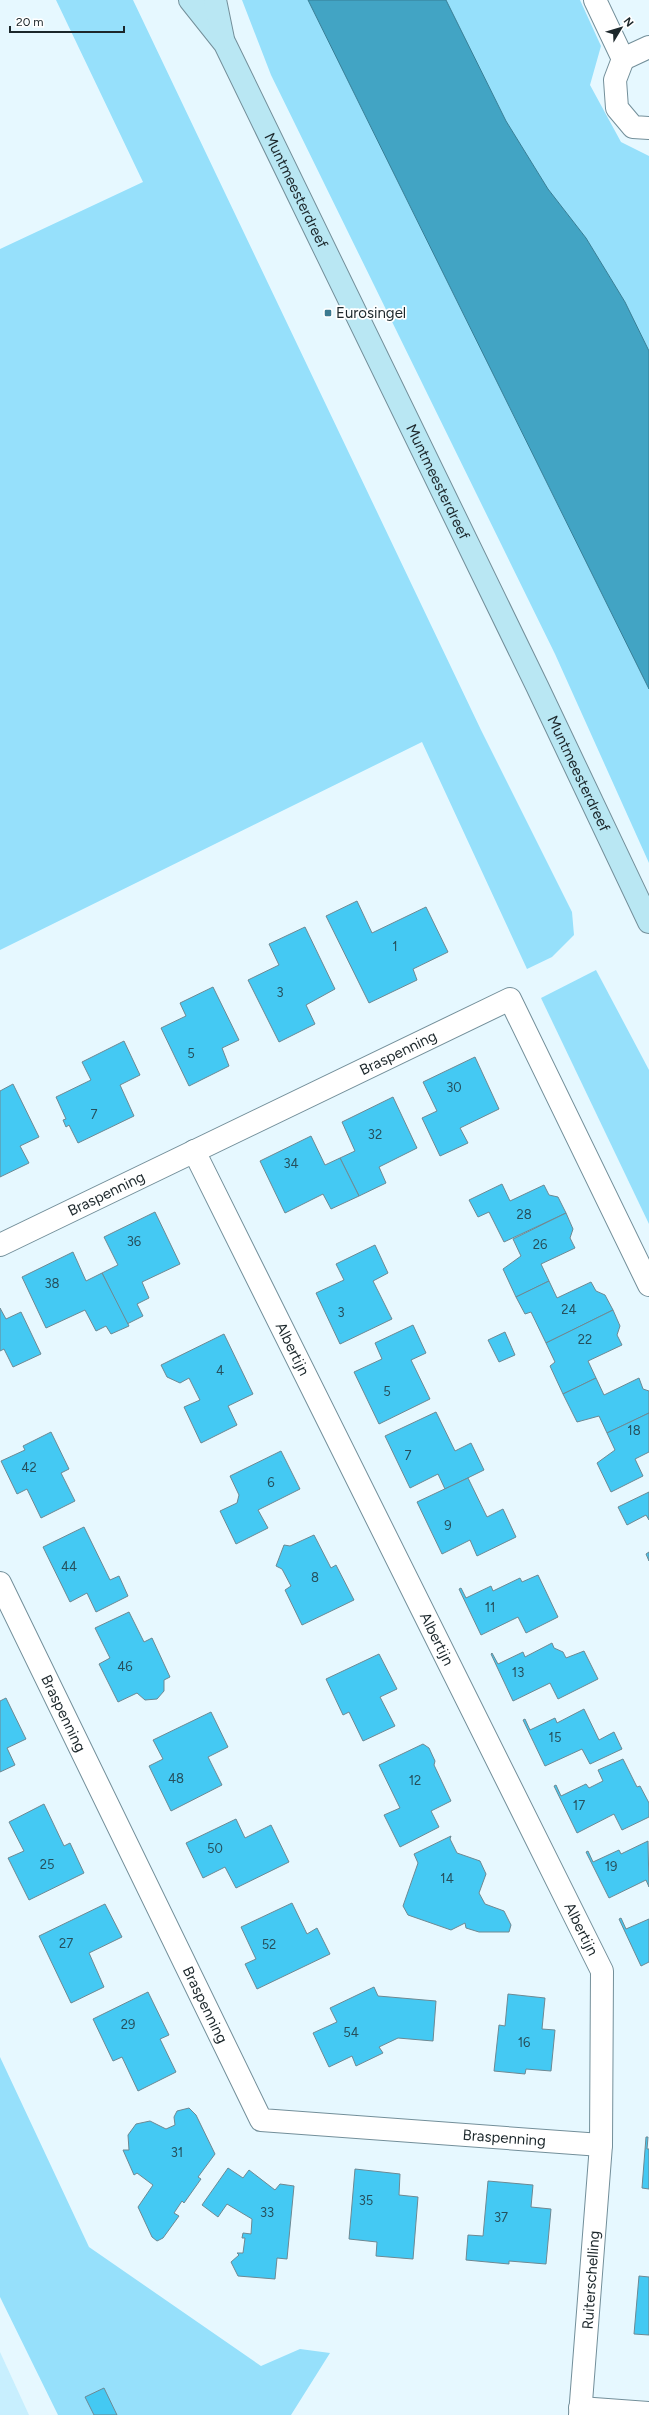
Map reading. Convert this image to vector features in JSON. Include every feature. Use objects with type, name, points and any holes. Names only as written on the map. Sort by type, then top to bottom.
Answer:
[{"type":"main road","name":"Muntmeesterdreef","points":[[190,0],[225,44],[537,686],[649,922]]},
{"type":"main road","name":"Muntmeesterdreef","points":[[215,0],[225,44]]},
{"type":"street","points":[[595,0],[623,59]]},
{"type":"street","points":[[649,47],[623,59],[615,80],[617,108],[633,127],[649,128]]},
{"type":"street","name":"Braspenning","points":[[0,1245],[510,998],[649,1285]]},
{"type":"street","name":"Albertijn","points":[[194,1151],[602,1971],[601,2145]]},
{"type":"street","name":"Braspenning","points":[[0,1583],[260,2120],[601,2145]]},
{"type":"street","name":"Ruiterschelling","points":[[580,2412],[601,2145]]},
{"type":"street","points":[[580,2412],[649,2413]]},
{"type":"shaded area","points":[[56,0],[133,0],[481,730],[572,912],[574,935],[552,957],[527,969],[422,742],[0,950],[0,249],[143,182]]},
{"type":"shaded area","points":[[242,0],[308,0],[649,689],[649,863],[555,654],[271,75]]},
{"type":"shaded area","points":[[308,0],[446,0],[506,121],[548,189],[586,238],[625,302],[649,351],[649,689]]},
{"type":"shaded area","points":[[446,0],[580,0],[601,46],[590,85],[621,142],[649,156],[649,351],[625,302],[586,238],[548,189],[506,121]]},
{"type":"shaded area","points":[[596,970],[649,1070],[649,1224],[541,998]]},
{"type":"shaded area","points":[[0,2057],[89,2247],[261,2366],[300,2349],[330,2353],[291,2415],[58,2415],[0,2297]]},
{"type":"shaded area","points":[[0,2352],[29,2415],[0,2415]]},
{"type":"building","points":[[357,901],[372,933],[426,907],[448,952],[413,969],[417,980],[369,1003],[326,916]]},
{"type":"building","points":[[305,927],[335,989],[306,1005],[315,1024],[279,1042],[248,980],[279,965],[269,944]]},
{"type":"building","points":[[213,987],[239,1040],[222,1048],[229,1066],[189,1086],[161,1028],[186,1016],[180,1003]]},
{"type":"building","points":[[124,1041],[140,1075],[120,1085],[134,1116],[78,1143],[69,1125],[66,1127],[63,1120],[66,1119],[56,1097],[91,1080],[82,1062]]},
{"type":"building","points":[[475,1057],[499,1109],[460,1128],[468,1143],[440,1156],[422,1118],[437,1111],[423,1082]]},
{"type":"building","points":[[13,1084],[39,1137],[20,1146],[29,1163],[0,1177],[0,1091]]},
{"type":"building","points":[[393,1097],[417,1148],[379,1167],[386,1183],[359,1196],[340,1158],[355,1151],[342,1122]]},
{"type":"building","points":[[311,1136],[325,1165],[340,1158],[359,1196],[331,1209],[323,1194],[285,1213],[260,1161]]},
{"type":"building","points":[[502,1184],[510,1201],[544,1185],[549,1195],[558,1197],[566,1213],[504,1242],[489,1212],[478,1217],[469,1200]]},
{"type":"building","points":[[155,1212],[180,1264],[142,1282],[149,1298],[137,1304],[143,1316],[127,1324],[102,1273],[118,1265],[104,1237]]},
{"type":"building","points":[[566,1213],[573,1229],[570,1238],[575,1248],[541,1264],[549,1281],[516,1297],[503,1269],[521,1256],[513,1239]]},
{"type":"building","points":[[375,1245],[388,1273],[373,1281],[392,1319],[340,1344],[316,1293],[344,1280],[336,1264]]},
{"type":"building","points":[[73,1252],[86,1281],[102,1273],[129,1326],[111,1334],[106,1326],[96,1331],[85,1310],[46,1328],[22,1277]]},
{"type":"building","points":[[549,1281],[557,1298],[591,1282],[596,1291],[605,1295],[613,1310],[546,1343],[531,1312],[525,1314],[516,1297]]},
{"type":"building","points":[[0,1308],[6,1319],[21,1312],[41,1354],[13,1367],[4,1349],[0,1351]]},
{"type":"building","points":[[613,1310],[620,1326],[617,1335],[622,1345],[588,1361],[596,1378],[563,1394],[550,1366],[555,1362],[546,1343]]},
{"type":"building","points":[[413,1325],[426,1353],[411,1360],[430,1399],[379,1424],[354,1372],[382,1359],[375,1343]]},
{"type":"building","points":[[505,1332],[515,1355],[499,1362],[488,1340]]},
{"type":"building","points":[[224,1334],[253,1394],[228,1406],[237,1425],[201,1443],[184,1407],[200,1400],[189,1378],[180,1383],[167,1377],[161,1365]]},
{"type":"building","points":[[596,1378],[604,1395],[639,1378],[643,1389],[649,1391],[649,1413],[607,1433],[599,1416],[577,1422],[563,1394]]},
{"type":"building","points":[[436,1412],[455,1451],[471,1443],[484,1470],[445,1489],[438,1474],[410,1488],[385,1436]]},
{"type":"building","points":[[649,1413],[649,1452],[635,1459],[643,1476],[611,1492],[597,1463],[615,1450],[607,1433]]},
{"type":"building","points":[[51,1432],[69,1469],[61,1473],[75,1501],[41,1518],[27,1489],[17,1494],[1,1461],[25,1450],[23,1446]]},
{"type":"building","points":[[281,1451],[300,1489],[258,1510],[268,1528],[236,1544],[220,1511],[237,1503],[239,1495],[230,1476]]},
{"type":"building","points":[[468,1478],[487,1517],[503,1509],[516,1537],[477,1556],[470,1540],[442,1554],[417,1502]]},
{"type":"building","points":[[649,1492],[649,1520],[646,1515],[627,1525],[618,1507]]},
{"type":"building","points":[[84,1527],[110,1580],[119,1576],[128,1596],[96,1612],[87,1593],[70,1602],[43,1547]]},
{"type":"building","points":[[314,1535],[331,1568],[336,1565],[354,1600],[302,1625],[285,1590],[291,1586],[282,1569],[276,1566],[284,1545],[290,1546]]},
{"type":"building","points":[[649,1552],[649,1561],[646,1554]]},
{"type":"building","points":[[538,1575],[558,1617],[526,1633],[518,1617],[481,1635],[459,1589],[461,1588],[466,1598],[491,1586],[493,1591],[520,1578],[522,1582]]},
{"type":"building","points":[[129,1612],[144,1642],[152,1638],[170,1677],[164,1680],[164,1691],[157,1699],[145,1700],[137,1693],[118,1702],[99,1664],[110,1658],[95,1628]]},
{"type":"building","points":[[552,1643],[554,1648],[563,1652],[566,1658],[584,1651],[598,1679],[558,1699],[550,1683],[513,1701],[491,1654],[492,1653],[498,1664],[523,1652],[525,1657]]},
{"type":"building","points":[[379,1654],[397,1689],[380,1697],[395,1726],[363,1741],[349,1712],[343,1715],[326,1679]]},
{"type":"building","points":[[6,1698],[26,1739],[7,1748],[15,1765],[0,1772],[0,1701]]},
{"type":"building","points":[[584,1709],[599,1740],[614,1732],[622,1749],[590,1764],[582,1749],[545,1766],[523,1720],[525,1719],[530,1730],[555,1718],[557,1723]]},
{"type":"building","points":[[211,1712],[228,1747],[208,1757],[222,1785],[171,1811],[149,1766],[163,1759],[153,1740]]},
{"type":"building","points":[[423,1744],[429,1748],[435,1761],[434,1765],[451,1801],[431,1811],[439,1827],[400,1847],[384,1815],[400,1808],[379,1765]]},
{"type":"building","points":[[623,1759],[637,1787],[640,1786],[649,1803],[649,1817],[622,1830],[614,1814],[577,1833],[554,1786],[556,1785],[561,1796],[586,1784],[589,1788],[603,1781],[598,1770]]},
{"type":"building","points":[[44,1804],[64,1846],[70,1843],[84,1873],[29,1900],[8,1858],[24,1851],[9,1822]]},
{"type":"building","points":[[236,1819],[245,1838],[271,1825],[289,1862],[236,1888],[225,1867],[203,1878],[186,1843]]},
{"type":"building","points":[[451,1836],[450,1839],[457,1853],[480,1861],[486,1874],[479,1893],[485,1904],[504,1911],[511,1925],[509,1932],[479,1932],[466,1928],[465,1923],[451,1930],[408,1915],[403,1906],[418,1863],[414,1854]]},
{"type":"building","points":[[648,1841],[649,1887],[646,1880],[609,1898],[586,1852],[588,1851],[593,1862],[619,1850],[621,1854]]},
{"type":"building","points":[[292,1903],[307,1934],[317,1928],[330,1954],[257,1989],[245,1964],[256,1959],[241,1927]]},
{"type":"building","points":[[105,1904],[122,1937],[89,1953],[104,1987],[71,2003],[39,1936]]},
{"type":"building","points":[[621,1918],[626,1929],[649,1919],[649,1962],[641,1966],[619,1919]]},
{"type":"building","points":[[374,1987],[378,1996],[436,2001],[433,2041],[398,2038],[379,2047],[383,2053],[356,2066],[352,2056],[329,2067],[313,2033],[337,2022],[330,2008]]},
{"type":"building","points":[[148,1992],[169,2035],[160,2039],[176,2072],[138,2091],[122,2057],[113,2061],[93,2019]]},
{"type":"building","points":[[508,1994],[545,1998],[542,2029],[555,2030],[551,2071],[526,2069],[525,2074],[494,2071],[499,2025],[505,2026]]},
{"type":"building","points":[[189,2108],[196,2115],[215,2154],[198,2177],[201,2179],[184,2203],[182,2201],[174,2213],[179,2216],[163,2238],[157,2241],[152,2237],[138,2207],[153,2185],[137,2173],[134,2175],[123,2150],[129,2150],[128,2135],[136,2124],[150,2121],[166,2129],[175,2125],[174,2117],[177,2111]]},
{"type":"building","points":[[646,2137],[648,2137],[647,2149],[649,2149],[649,2189],[642,2188]]},
{"type":"building","points":[[228,2168],[243,2178],[249,2170],[275,2190],[280,2184],[294,2186],[287,2259],[277,2258],[275,2279],[238,2276],[231,2262],[239,2255],[237,2253],[243,2253],[245,2238],[242,2238],[243,2233],[251,2234],[252,2219],[227,2204],[218,2217],[202,2205]]},
{"type":"building","points":[[355,2169],[400,2174],[399,2195],[418,2197],[413,2259],[376,2256],[377,2242],[349,2239]]},
{"type":"building","points":[[488,2181],[533,2185],[531,2207],[551,2209],[546,2264],[509,2261],[509,2264],[466,2260],[468,2235],[483,2236]]},
{"type":"building","points":[[639,2276],[649,2277],[649,2335],[634,2334]]},
{"type":"building","points":[[104,2388],[117,2415],[94,2415],[85,2397]]},
{"type":"place","name":"Eurosingel","points":[[328,313]]}]
